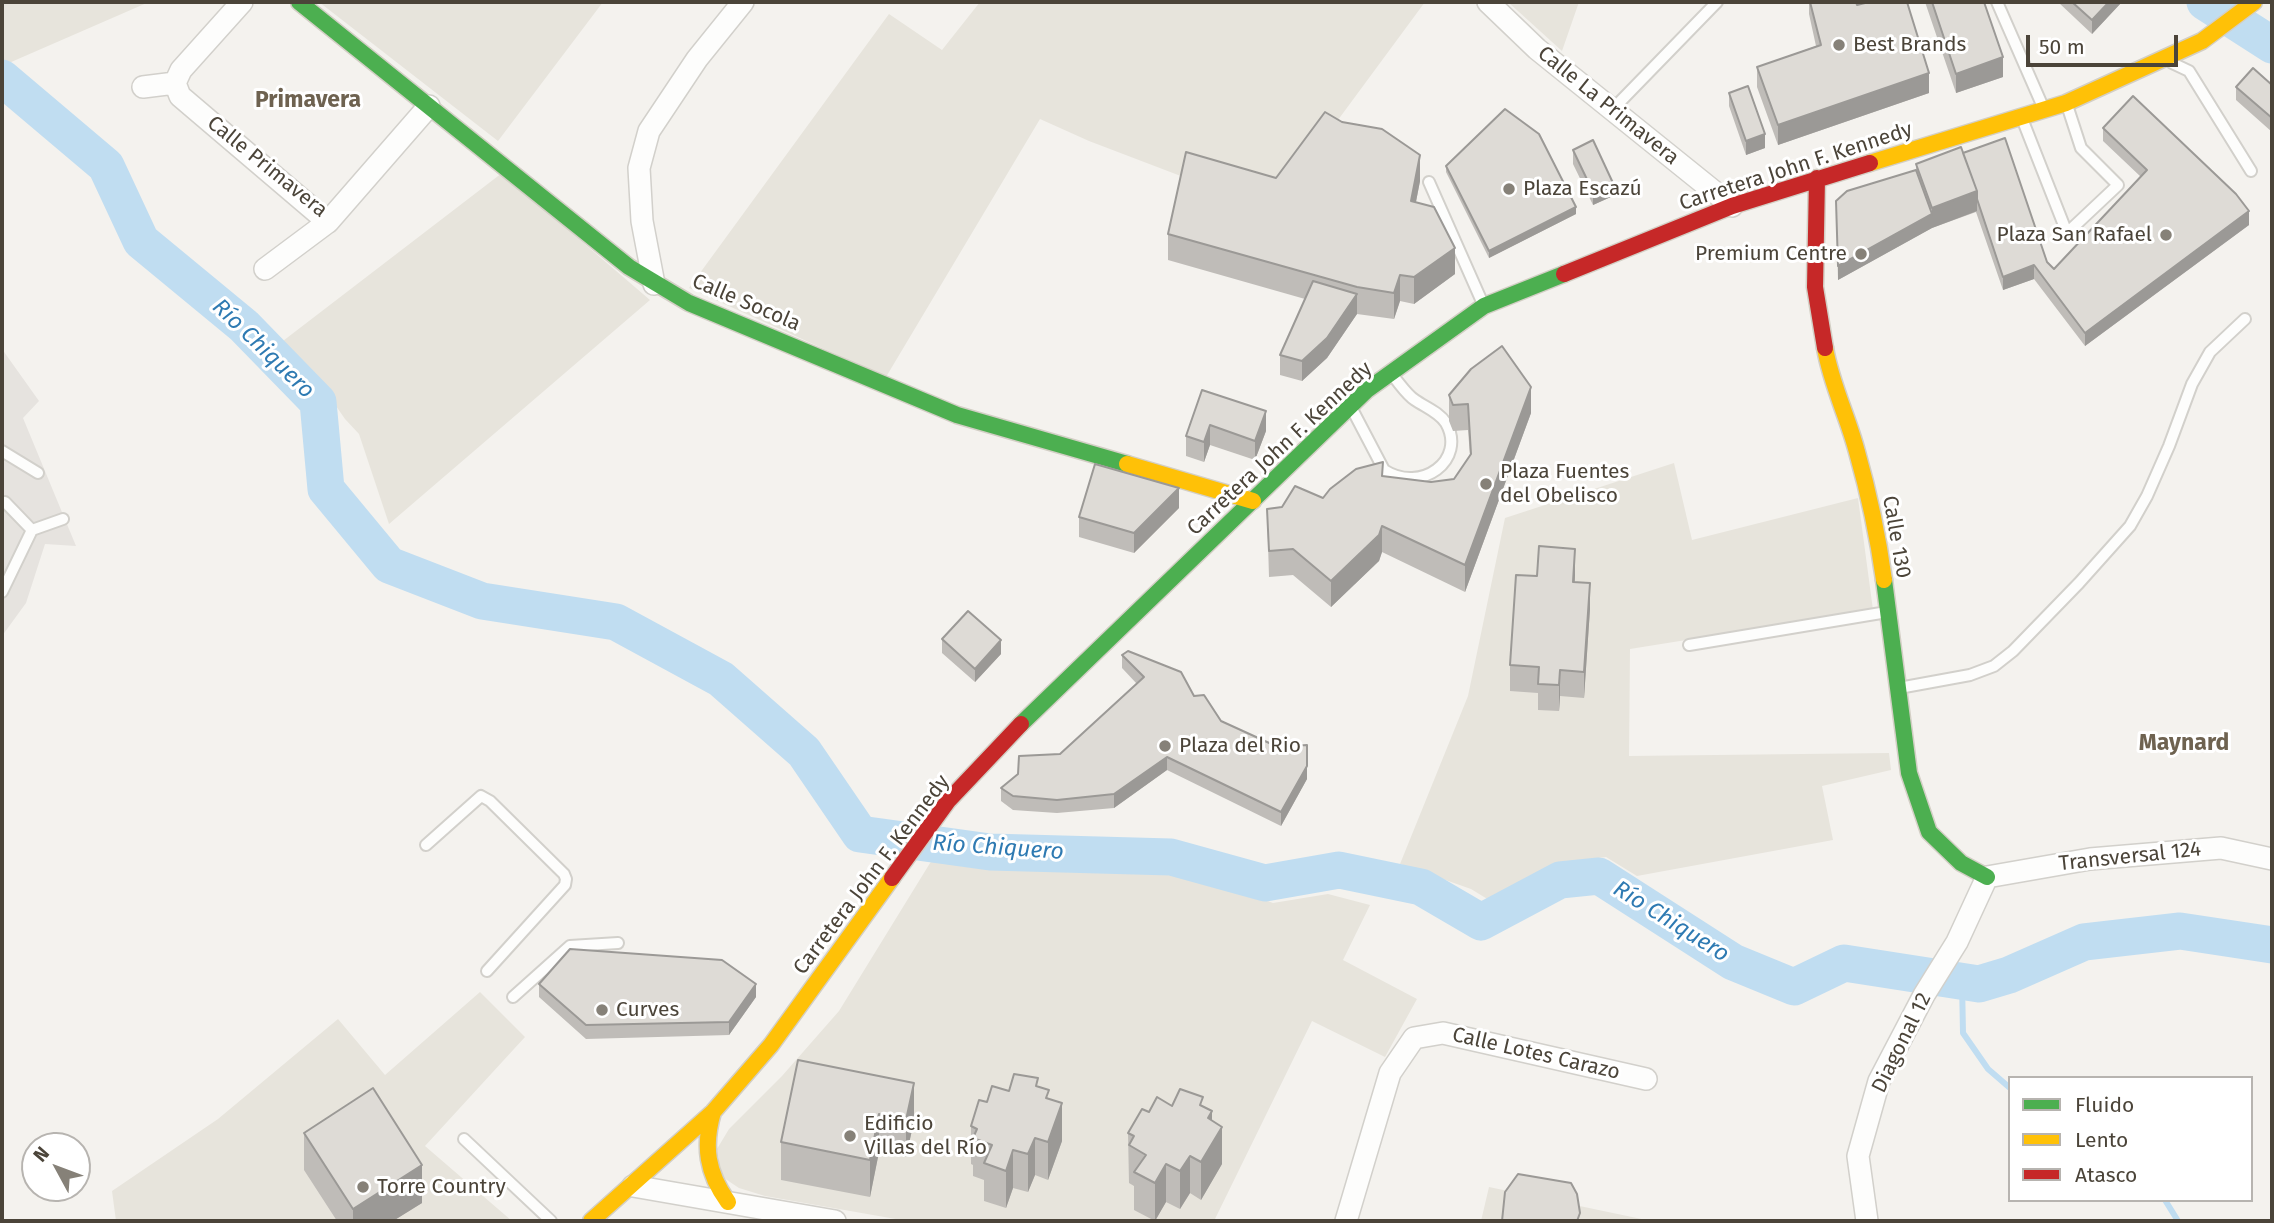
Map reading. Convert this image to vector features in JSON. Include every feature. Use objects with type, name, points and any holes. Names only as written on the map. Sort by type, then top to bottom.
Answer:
[{"type":"main road","name":"Calle Socola","points":[[299,2],[629,267],[653,284],[689,303],[957,415],[1253,501]]},
{"type":"main road","name":"Carretera John F. Kennedy","points":[[591,1221],[713,1112],[794,1015],[948,801],[1021,724],[1367,390],[1484,306],[1732,206],[2066,103],[2197,43],[2248,6]]},
{"type":"main road","name":"Calle 130","points":[[1817,178],[1815,287],[1828,365],[1857,451],[1880,550],[1909,773],[1929,832],[1961,863],[1987,877]]},
{"type":"main road","points":[[713,1112],[707,1130],[705,1150],[708,1169],[728,1202]]},
{"type":"street","points":[[144,87],[175,83],[181,70],[242,2]]},
{"type":"street","points":[[653,284],[642,221],[639,168],[649,131],[697,59],[743,2]]},
{"type":"street","name":"Calle La Primavera","points":[[1488,2],[1537,49],[1732,206]]},
{"type":"street","points":[[2265,2],[2272,7]]},
{"type":"street","name":"Calle Primavera","points":[[175,83],[180,96],[328,222],[429,106]]},
{"type":"street","points":[[265,269],[328,222]]},
{"type":"street","name":"Transversal 124","points":[[1987,877],[2090,859],[2221,848],[2272,859]]},
{"type":"street","name":"Diagonal 12","points":[[1867,1221],[1858,1156],[1879,1081],[1924,995],[1957,942],[1987,877]]},
{"type":"street","name":"Calle Lotes Carazo","points":[[1346,1221],[1390,1073],[1414,1038],[1443,1033],[1646,1079]]},
{"type":"street","points":[[632,1186],[835,1221]]},
{"type":"lane","points":[[1612,110],[1717,2]]},
{"type":"lane","points":[[1997,2],[2045,110]]},
{"type":"lane","points":[[2189,72],[2197,43]]},
{"type":"lane","points":[[2162,59],[2189,72],[2251,171]]},
{"type":"lane","points":[[2021,118],[2067,233],[2118,185],[2081,148],[2066,103]]},
{"type":"lane","points":[[1429,182],[1484,306]]},
{"type":"lane","points":[[1898,688],[1970,675],[1994,666],[2013,651],[2078,583],[2130,526],[2147,496],[2169,446],[2192,384],[2210,352],[2245,319]]},
{"type":"lane","points":[[1351,406],[1384,470],[1407,480],[1422,479],[1435,471],[1447,458],[1450,447],[1451,435],[1445,421],[1412,399],[1391,373]]},
{"type":"lane","points":[[2,451],[38,473]]},
{"type":"lane","points":[[2,502],[33,530]]},
{"type":"lane","points":[[2,592],[33,530],[63,519]]},
{"type":"lane","points":[[1689,645],[1887,612]]},
{"type":"lane","points":[[426,845],[481,796],[490,801],[565,874],[565,885],[487,971]]},
{"type":"lane","points":[[513,997],[570,946],[618,943]]},
{"type":"lane","points":[[464,1139],[551,1221]]},
{"type":"shaded area","points":[[2,2],[149,2],[2,66]]},
{"type":"shaded area","points":[[319,2],[603,2],[498,141]]},
{"type":"shaded area","points":[[980,2],[1425,2],[1276,204],[1186,178],[1040,119],[886,377],[689,288],[889,14],[942,50]]},
{"type":"shaded area","points":[[1508,2],[1579,2],[1562,51]]},
{"type":"shaded area","points":[[502,173],[650,300],[389,524],[359,434],[325,390],[279,344]]},
{"type":"shaded area","points":[[2,349],[39,401],[23,418],[76,546],[45,544],[26,603],[2,636]]},
{"type":"shaded area","points":[[1674,463],[1692,540],[1858,498],[1873,610],[1630,649],[1629,756],[1889,753],[1891,770],[1822,786],[1833,840],[1637,876],[1606,857],[1555,864],[1489,900],[1471,889],[1400,864],[1468,696],[1505,518]]},
{"type":"shaded area","points":[[935,855],[1048,868],[1167,865],[1273,903],[1328,894],[1370,905],[1343,960],[1417,999],[1385,1057],[1312,1021],[1214,1221],[907,1221],[765,1196],[739,1188],[721,1176],[717,1149],[729,1129],[782,1076],[839,1011]]},
{"type":"shaded area","points":[[480,992],[525,1037],[425,1146],[512,1221],[116,1221],[112,1191],[218,1119],[338,1019],[385,1075]]},
{"type":"shaded area","points":[[1489,1187],[1651,1221],[1481,1221]]},
{"type":"building","points":[[1810,2],[1856,2],[1857,5],[1869,2],[1907,2],[1929,73],[1778,125],[1757,67],[1821,45]]},
{"type":"building","points":[[1932,2],[1984,2],[2003,57],[1956,74]]},
{"type":"building","points":[[2072,2],[2109,2],[2092,20]]},
{"type":"building","points":[[2253,68],[2272,85],[2272,118],[2236,87]]},
{"type":"building","points":[[1748,86],[1765,134],[1746,141],[1729,93]]},
{"type":"building","name":"Plaza San Rafael","points":[[2133,96],[2236,194],[2249,211],[2085,333],[2034,265],[2003,277],[1963,153],[2005,138],[2047,262],[2054,269],[2147,170],[2103,128]]},
{"type":"building","name":"Plaza Escazú","points":[[1505,109],[1539,134],[1576,207],[1489,251],[1446,166]]},
{"type":"building","points":[[1325,112],[1342,122],[1382,129],[1420,155],[1411,201],[1434,207],[1455,248],[1414,277],[1400,275],[1394,293],[1357,287],[1168,234],[1186,152],[1276,178]]},
{"type":"building","points":[[1593,140],[1613,183],[1593,192],[1573,150]]},
{"type":"building","points":[[1961,147],[1977,191],[1932,208],[1916,164]]},
{"type":"building","name":"Premium Centre","points":[[1916,170],[1932,214],[1838,266],[1836,201],[1847,191]]},
{"type":"building","points":[[1313,281],[1357,294],[1327,338],[1302,361],[1280,355]]},
{"type":"building","points":[[1502,346],[1531,387],[1465,565],[1382,526],[1379,535],[1331,581],[1293,549],[1269,551],[1267,509],[1282,507],[1295,486],[1323,498],[1330,489],[1356,469],[1383,462],[1382,476],[1431,482],[1454,479],[1471,454],[1468,404],[1453,405],[1449,395],[1471,369]]},
{"type":"building","points":[[1202,390],[1266,411],[1255,441],[1210,425],[1204,442],[1186,436]]},
{"type":"building","points":[[1095,464],[1179,488],[1134,533],[1079,517]]},
{"type":"building","points":[[1539,546],[1575,549],[1573,582],[1590,583],[1584,672],[1560,670],[1559,685],[1538,684],[1539,667],[1510,665],[1516,575],[1537,576]]},
{"type":"building","points":[[968,611],[1001,640],[975,669],[942,639]]},
{"type":"building","name":"Plaza del Rio","points":[[1128,651],[1181,672],[1194,696],[1204,695],[1221,721],[1278,747],[1307,745],[1307,766],[1281,812],[1167,757],[1114,794],[1057,800],[1013,796],[1001,788],[1018,774],[1019,756],[1060,754],[1144,677],[1122,655]]},
{"type":"building","points":[[570,949],[722,960],[756,984],[729,1022],[586,1025],[539,984]]},
{"type":"building","points":[[798,1060],[914,1083],[906,1120],[879,1114],[870,1160],[781,1142]]},
{"type":"building","points":[[1014,1074],[1038,1078],[1036,1086],[1049,1090],[1046,1098],[1062,1103],[1048,1142],[1035,1138],[1028,1154],[1013,1150],[1006,1171],[984,1163],[992,1145],[973,1138],[977,1129],[971,1126],[979,1100],[987,1102],[992,1086],[1009,1091]]},
{"type":"building","points":[[373,1088],[422,1165],[353,1209],[304,1133]]},
{"type":"building","points":[[1180,1089],[1203,1097],[1200,1105],[1212,1111],[1208,1118],[1222,1127],[1201,1162],[1190,1156],[1180,1171],[1166,1164],[1155,1183],[1134,1172],[1146,1155],[1129,1145],[1134,1136],[1128,1133],[1142,1109],[1149,1112],[1157,1097],[1172,1106]]},
{"type":"building","points":[[1518,1174],[1571,1183],[1577,1194],[1580,1213],[1577,1221],[1502,1221],[1505,1192]]},
{"type":"waterway","points":[[2205,2],[2272,45]]},
{"type":"waterway","name":"Río Chiquero","points":[[2,78],[106,166],[141,241],[244,326],[318,402],[326,489],[389,565],[482,601],[616,622],[721,679],[804,752],[860,834],[990,852],[1171,857],[1265,883],[1339,870],[1421,887],[1481,922],[1560,880],[1599,876],[1733,962],[1794,987],[1844,963],[1979,984],[2009,975],[2084,942],[2180,931],[2272,945]]},
{"type":"waterway","points":[[1962,982],[1963,1033],[1988,1069],[2008,1086]]},
{"type":"waterway","points":[[2166,1202],[2178,1221]]},
{"type":"traffic: fast","points":[[299,2],[629,267],[689,303],[957,415],[1127,464]]},
{"type":"traffic: fast","points":[[1021,724],[1367,390],[1484,306],[1564,274]]},
{"type":"traffic: fast","points":[[1884,580],[1909,773],[1929,832],[1961,863],[1987,877]]},
{"type":"traffic: slow","points":[[1870,163],[2066,103],[2202,41],[2254,2]]},
{"type":"traffic: slow","points":[[1825,348],[1865,484],[1884,580]]},
{"type":"traffic: slow","points":[[1127,464],[1253,501]]},
{"type":"traffic: slow","points":[[591,1221],[713,1112],[771,1045],[892,878]]},
{"type":"traffic: slow","points":[[713,1112],[708,1136],[709,1159],[715,1180],[728,1202]]},
{"type":"traffic: jam","points":[[1564,274],[1732,206],[1870,163]]},
{"type":"traffic: jam","points":[[1817,178],[1815,287],[1825,348]]},
{"type":"traffic: jam","points":[[892,878],[948,801],[1021,724]]},
{"type":"place","name":"Best Brands","points":[[1839,45]]},
{"type":"place","name":"Plaza Escazú","points":[[1509,189]]},
{"type":"place","name":"Plaza San Rafael","points":[[2166,235]]},
{"type":"place","name":"Premium Centre","points":[[1861,254]]},
{"type":"place","name":"Plaza Fuentes del Obelisco","points":[[1486,484]]},
{"type":"place","name":"Plaza del Rio","points":[[1165,746]]},
{"type":"place","name":"Curves","points":[[602,1010]]},
{"type":"place","name":"Edificio Villas del Río","points":[[850,1136]]},
{"type":"place","name":"Torre Country","points":[[363,1187]]},
{"type":"district","name":"Primavera","points":[[308,101]]},
{"type":"district","name":"Maynard","points":[[2184,744]]}]
